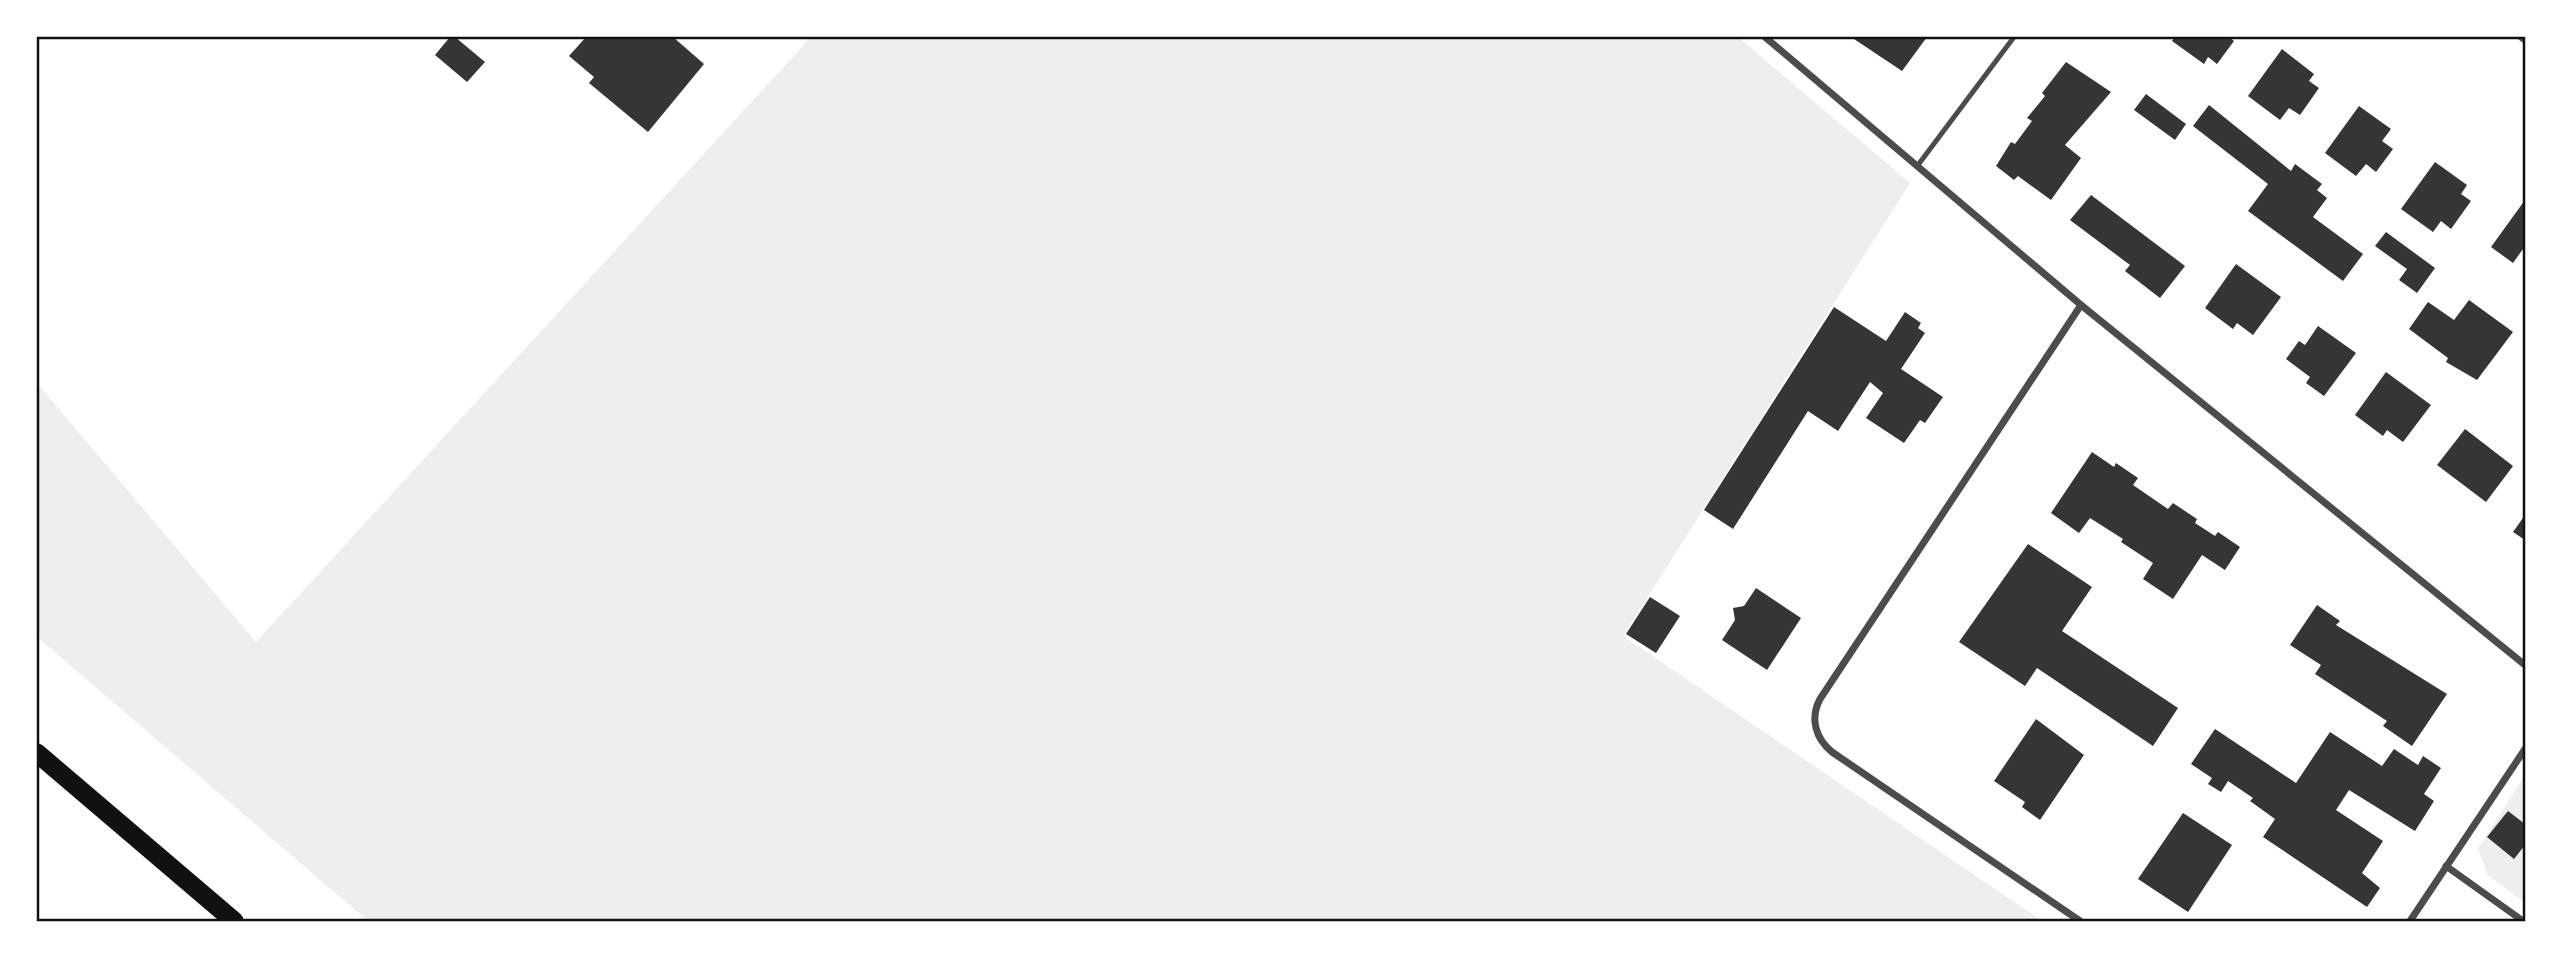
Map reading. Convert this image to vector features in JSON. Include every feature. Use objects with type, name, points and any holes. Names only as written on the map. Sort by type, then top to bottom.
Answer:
[{"type":"highway","points":[[37,753],[234,921]]},
{"type":"street","points":[[1765,37],[2081,305],[2525,665]]},
{"type":"street","points":[[2521,37],[2525,40]]},
{"type":"street","points":[[2080,921],[1832,752],[1819,738],[1814,718],[1820,699],[2081,305]]},
{"type":"street","points":[[2410,921],[2525,749]]},
{"type":"street","points":[[2446,866],[2523,921]]},
{"type":"lane","points":[[1918,165],[2014,37]]},
{"type":"shaded area","points":[[811,37],[1738,37],[1910,183],[1623,636],[2042,921],[368,921],[37,637],[37,383],[256,642]]},
{"type":"shaded area","points":[[2525,775],[2525,903],[2488,875],[2478,849]]},
{"type":"building","points":[[450,37],[455,37],[485,62],[467,82],[435,55]]},
{"type":"building","points":[[586,37],[673,37],[704,64],[648,132],[589,83],[594,77],[569,56]]},
{"type":"building","points":[[1851,37],[1927,37],[1902,71]]},
{"type":"building","points":[[2175,37],[2229,37],[2234,41],[2217,64],[2208,57],[2204,64],[2172,41]]},
{"type":"building","points":[[2282,49],[2314,74],[2309,81],[2319,88],[2300,115],[2289,108],[2280,120],[2248,96]]},
{"type":"building","points":[[2066,62],[2111,92],[2065,145],[2081,158],[2051,200],[2018,176],[2014,180],[1996,166],[2011,142],[2015,144],[2032,121],[2027,118],[2045,96],[2042,93]]},
{"type":"building","points":[[2146,94],[2186,124],[2175,140],[2134,110]]},
{"type":"building","points":[[2209,105],[2291,171],[2295,164],[2322,184],[2317,190],[2327,198],[2313,217],[2363,254],[2343,281],[2248,211],[2268,184],[2193,126]]},
{"type":"building","points":[[2359,106],[2391,129],[2382,141],[2393,149],[2376,172],[2366,164],[2356,176],[2325,153]]},
{"type":"building","points":[[2435,162],[2467,185],[2461,194],[2471,201],[2451,229],[2441,221],[2433,232],[2401,209]]},
{"type":"building","points":[[2091,195],[2185,266],[2160,298],[2125,271],[2130,265],[2070,220]]},
{"type":"building","points":[[2525,200],[2525,251],[2523,249],[2513,263],[2491,247]]},
{"type":"building","points":[[2386,232],[2435,268],[2417,293],[2399,280],[2407,269],[2375,246]]},
{"type":"building","points":[[2236,264],[2281,297],[2253,335],[2237,323],[2233,329],[2205,308]]},
{"type":"building","points":[[2469,300],[2513,332],[2477,380],[2446,362],[2448,358],[2409,329],[2428,302],[2454,320]]},
{"type":"building","points":[[1834,307],[1886,341],[1905,312],[1921,323],[1918,328],[1925,333],[1901,369],[1943,397],[1925,423],[1920,420],[1904,443],[1866,418],[1883,393],[1870,382],[1838,431],[1808,411],[1733,529],[1704,510]]},
{"type":"building","points":[[2318,326],[2356,353],[2324,396],[2306,383],[2310,377],[2286,359],[2299,341],[2305,345]]},
{"type":"building","points":[[2386,372],[2431,405],[2403,442],[2387,430],[2383,436],[2355,415]]},
{"type":"building","points":[[2465,429],[2513,466],[2486,502],[2437,465]]},
{"type":"building","points":[[2092,452],[2114,467],[2116,463],[2138,478],[2133,485],[2168,509],[2173,503],[2197,519],[2195,523],[2215,536],[2218,532],[2240,547],[2225,570],[2202,555],[2173,599],[2143,579],[2153,563],[2121,542],[2123,539],[2090,518],[2079,533],[2051,513]]},
{"type":"building","points":[[2525,515],[2525,540],[2513,532]]},
{"type":"building","points":[[2028,544],[2092,587],[2062,631],[2178,708],[2153,746],[2037,668],[2025,686],[1959,642]]},
{"type":"building","points":[[1756,588],[1801,618],[1767,670],[1722,640],[1735,620],[1733,608],[1744,606]]},
{"type":"building","points":[[1650,597],[1680,616],[1656,653],[1626,634]]},
{"type":"building","points":[[2317,605],[2340,621],[2336,625],[2447,694],[2412,746],[2383,726],[2387,721],[2315,674],[2321,665],[2290,645]]},
{"type":"building","points":[[2036,719],[2084,755],[2040,820],[2022,807],[2025,802],[1994,781]]},
{"type":"building","points":[[2215,729],[2296,783],[2330,732],[2382,766],[2394,749],[2418,765],[2423,756],[2441,768],[2424,794],[2434,801],[2415,831],[2349,790],[2336,810],[2383,841],[2362,873],[2380,888],[2367,907],[2263,837],[2275,819],[2250,801],[2253,798],[2228,781],[2221,792],[2208,784],[2212,778],[2191,764]]},
{"type":"building","points":[[2508,811],[2525,824],[2525,845],[2514,859],[2487,837]]},
{"type":"building","points":[[2183,813],[2232,845],[2188,912],[2138,879]]}]
